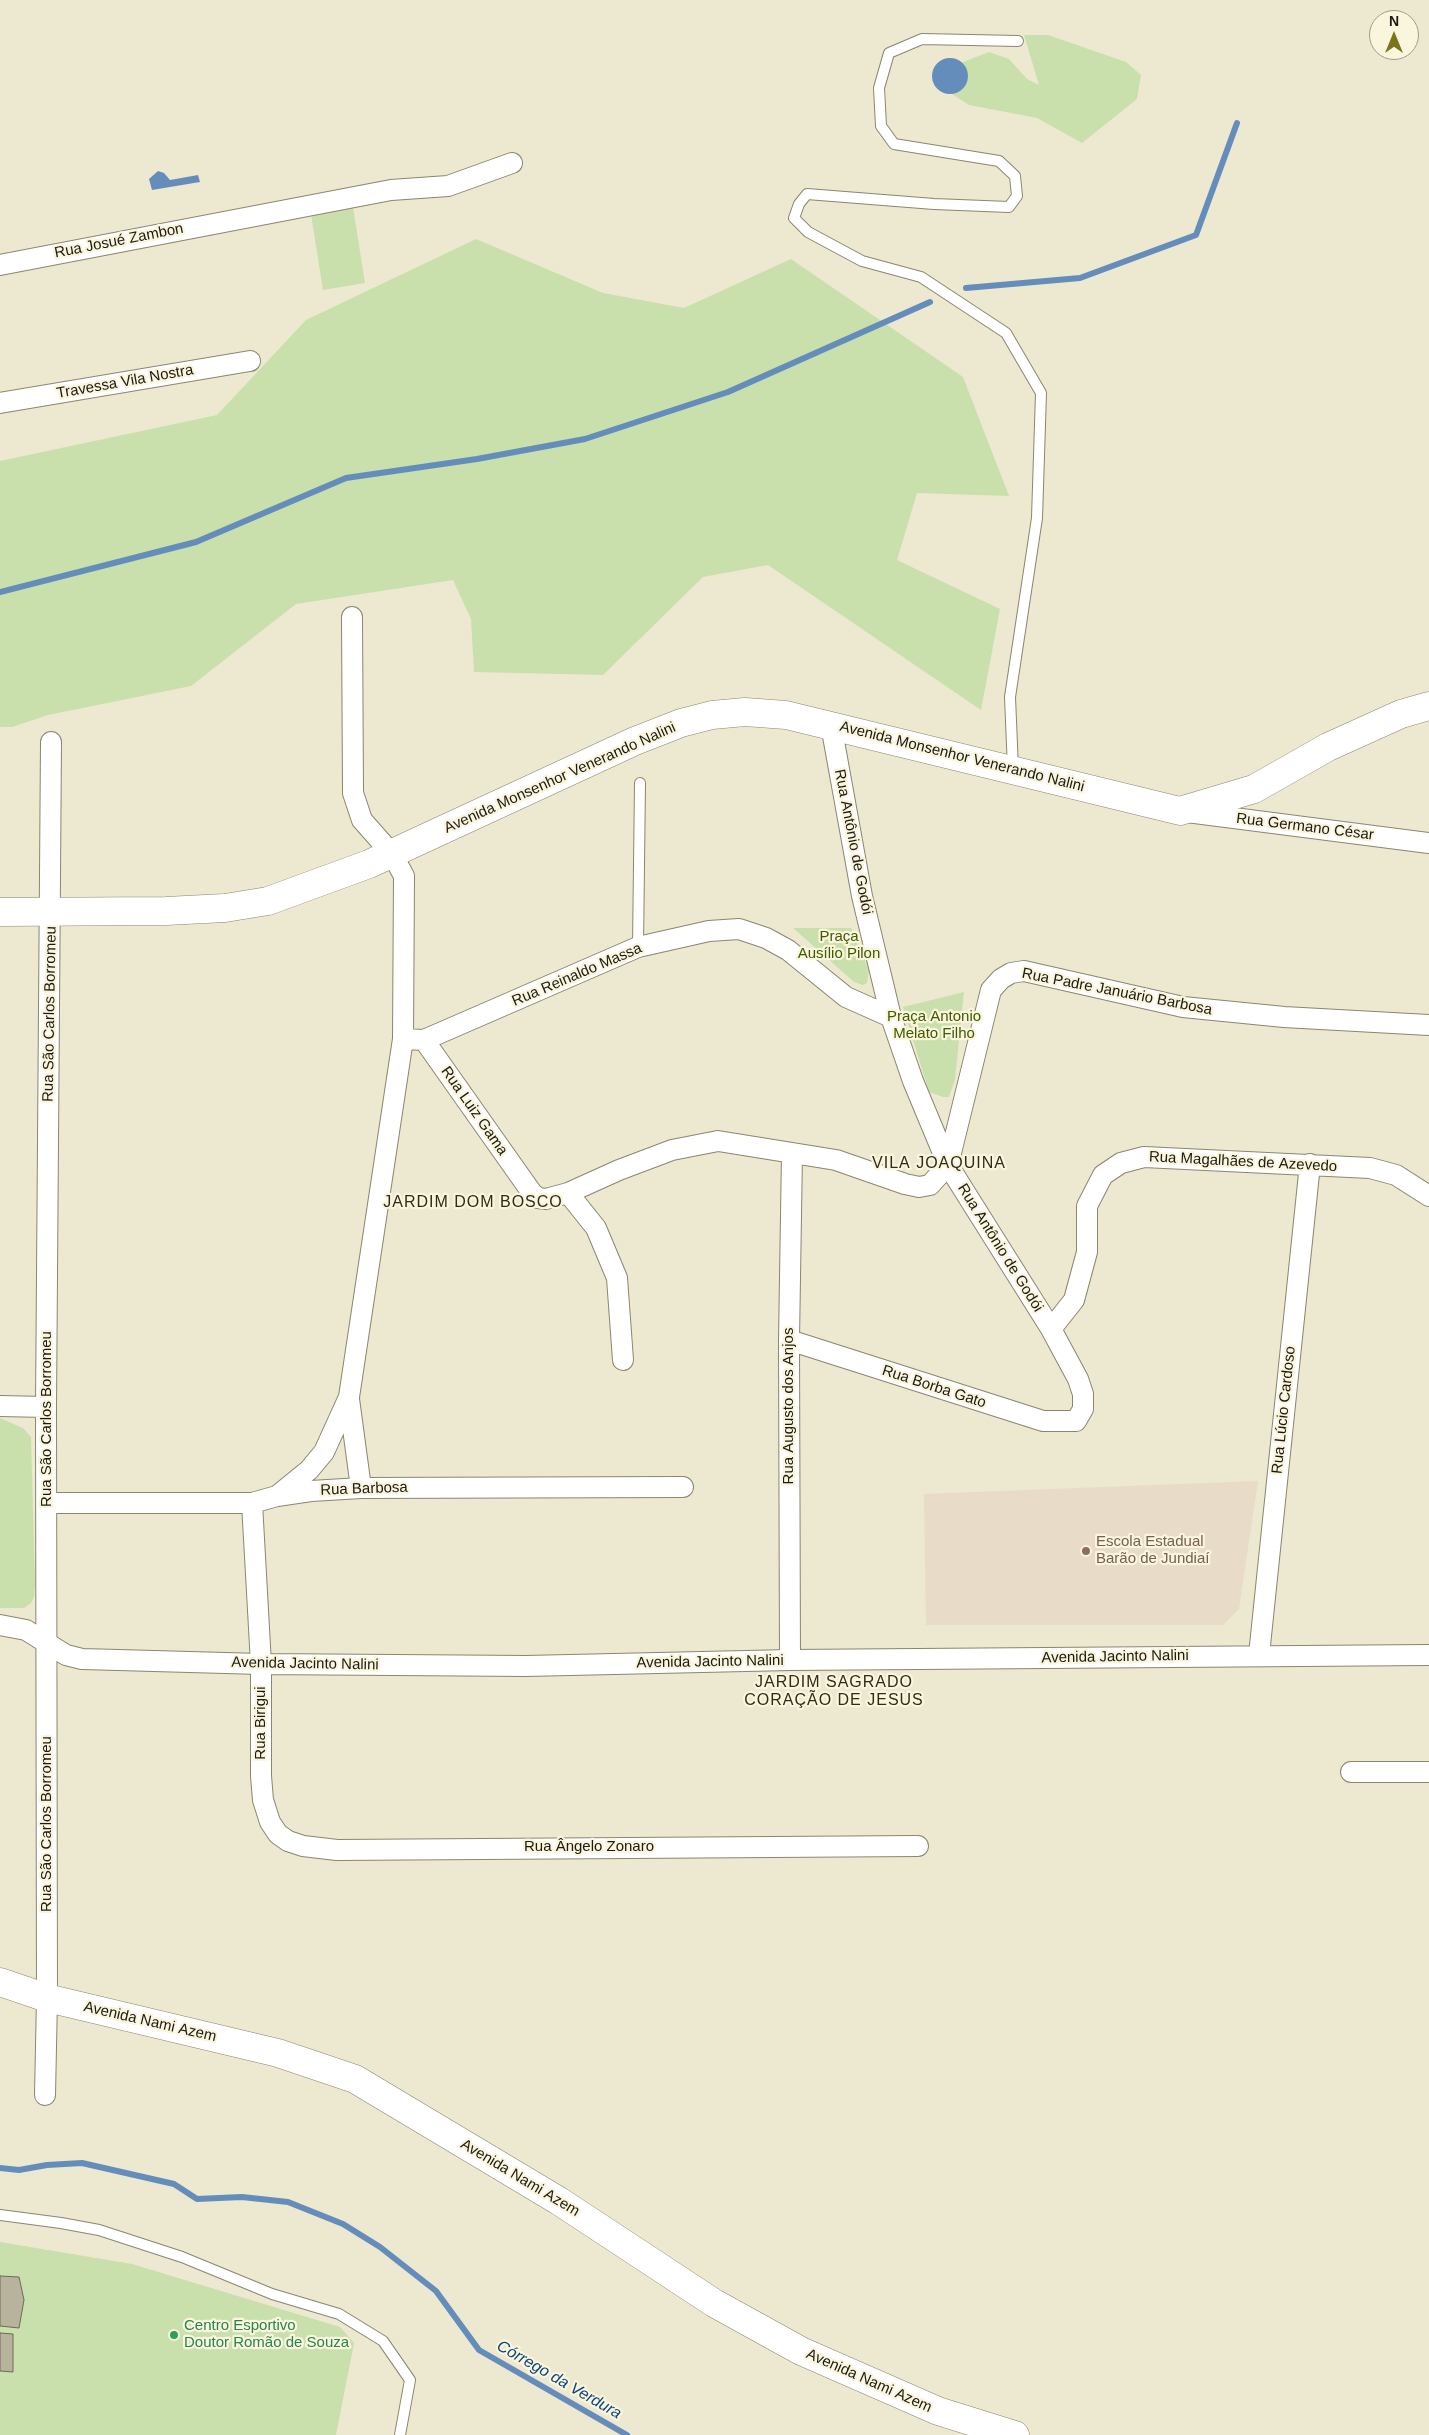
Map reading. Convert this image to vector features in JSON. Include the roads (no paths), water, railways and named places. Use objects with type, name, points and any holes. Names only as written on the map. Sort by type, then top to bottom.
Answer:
[{"type":"street","name":"Rua Josué Zambon","points":[[0,265],[391,190],[448,186],[512,163]]},
{"type":"street","name":"Travessa Vila Nostra","points":[[0,403],[250,361]]},
{"type":"street","points":[[277,1496],[309,1470],[324,1452],[349,1397],[403,1039],[404,876],[392,854],[362,820],[353,793],[352,617]]},
{"type":"street","points":[[1180,811],[1254,789],[1328,747],[1401,714],[1429,706]]},
{"type":"street","name":"Avenida Monsenhor Venerando Nalini","points":[[0,912],[176,911],[224,908],[268,901],[324,882],[392,854],[636,741],[681,723],[712,715],[745,712],[786,715],[831,725],[1180,811]]},
{"type":"street","name":"Rua Antônio de Godói","points":[[831,725],[862,896],[891,1017],[913,1081],[948,1165],[1051,1329],[1078,1379],[1083,1394],[1083,1409],[1079,1418]]},
{"type":"street","name":"Rua São Carlos Borromeu","points":[[45,2095],[48,1998],[46,1640],[48,1503],[46,1407],[52,742]]},
{"type":"street","name":"Rua Germano César","points":[[1180,811],[1429,843]]},
{"type":"street","name":"Rua Reinaldo Massa","points":[[424,1040],[638,947],[709,931],[739,930],[766,938],[788,950],[846,997],[891,1017]]},
{"type":"street","name":"Rua Padre Januário Barbosa","points":[[948,1165],[991,990],[1001,978],[1011,973],[1024,971],[1183,1007],[1284,1018],[1429,1025]]},
{"type":"street","points":[[403,1039],[424,1040]]},
{"type":"street","name":"Rua Luiz Gama","points":[[424,1040],[532,1193],[538,1198],[554,1197],[568,1192]]},
{"type":"street","points":[[623,1360],[620,1303],[614,1270],[596,1228],[568,1192],[664,1153],[705,1143],[732,1142],[836,1160],[919,1187],[930,1186],[948,1165]]},
{"type":"street","name":"Rua Augusto dos Anjos","points":[[790,1660],[789,1340],[792,1153]]},
{"type":"street","name":"Rua Magalhães de Azevedo","points":[[1051,1329],[1074,1300],[1086,1252],[1087,1206],[1103,1175],[1121,1163],[1144,1157],[1370,1168],[1396,1175],[1429,1196]]},
{"type":"street","name":"Rua Lúcio Cardoso","points":[[1259,1655],[1310,1164]]},
{"type":"street","name":"Rua Borba Gato","points":[[789,1340],[1043,1421],[1069,1423],[1079,1418]]},
{"type":"street","points":[[349,1397],[361,1488]]},
{"type":"street","points":[[0,1406],[46,1407]]},
{"type":"street","name":"Rua Barbosa","points":[[48,1503],[252,1503],[277,1496],[311,1491],[361,1488],[683,1487]]},
{"type":"street","name":"Rua Birigui","points":[[252,1503],[261,1664],[260,1776],[263,1800],[270,1822]]},
{"type":"street","name":"Avenida Jacinto Nalini","points":[[0,1625],[16,1626],[46,1640],[66,1654],[82,1659],[261,1664],[526,1666],[790,1660],[1429,1655]]},
{"type":"street","points":[[1351,1772],[1429,1772]]},
{"type":"street","name":"Rua Ângelo Zonaro","points":[[270,1822],[278,1834],[288,1841],[303,1846],[337,1850],[918,1846]]},
{"type":"street","name":"Avenida Nami Azem","points":[[0,1982],[48,1998],[278,2053],[355,2079],[559,2200],[714,2303],[801,2351],[938,2411],[1015,2435]]},
{"type":"lane","points":[[1013,770],[1010,697],[1037,518],[1041,393],[1006,333],[921,277],[862,262],[808,232],[794,218],[799,204],[807,194],[934,204],[1009,207],[1017,196],[1015,176],[999,161],[894,144],[881,126],[879,88],[889,52],[922,39],[1018,41]]},
{"type":"lane","points":[[638,947],[640,783]]},
{"type":"lane","points":[[0,2215],[99,2230],[182,2257],[272,2294],[339,2314],[383,2341],[410,2380],[400,2435]]},
{"type":"water","points":[[950,58],[957,59],[963,63],[967,69],[967,83],[963,89],[957,93],[950,94],[943,93],[937,89],[933,83],[932,76],[933,69],[937,63],[943,59]]},
{"type":"water","points":[[158,171],[164,173],[170,180],[198,175],[200,182],[152,190],[149,179]]},
{"type":"waterway","points":[[966,288],[1080,278],[1196,235],[1237,123]]},
{"type":"waterway","points":[[0,592],[196,542],[346,478],[477,459],[585,439],[728,392],[930,302]]},
{"type":"waterway","name":"Córrego da Verdura","points":[[0,2168],[19,2170],[47,2165],[82,2163],[174,2184],[197,2199],[242,2197],[288,2202],[343,2224],[380,2247],[436,2291],[479,2350],[627,2435]]},
{"type":"place","name":"Escola Estadual Barão de Jundiaí","points":[[1086,1551]]},
{"type":"place","name":"Centro Esportivo Doutor Romão de Souza","points":[[174,2335]]},
{"type":"district","name":"VILA JOAQUINA","points":[[939,1164]]},
{"type":"district","name":"JARDIM DOM BOSCO","points":[[473,1203]]},
{"type":"district","name":"JARDIM SAGRADO CORAÇÃO DE JESUS","points":[[834,1692]]},
{"type":"park label","name":"Praça Ausílio Pilon","points":[[839,946]]},
{"type":"park label","name":"Praça Antonio Melato Filho","points":[[934,1026]]}]
